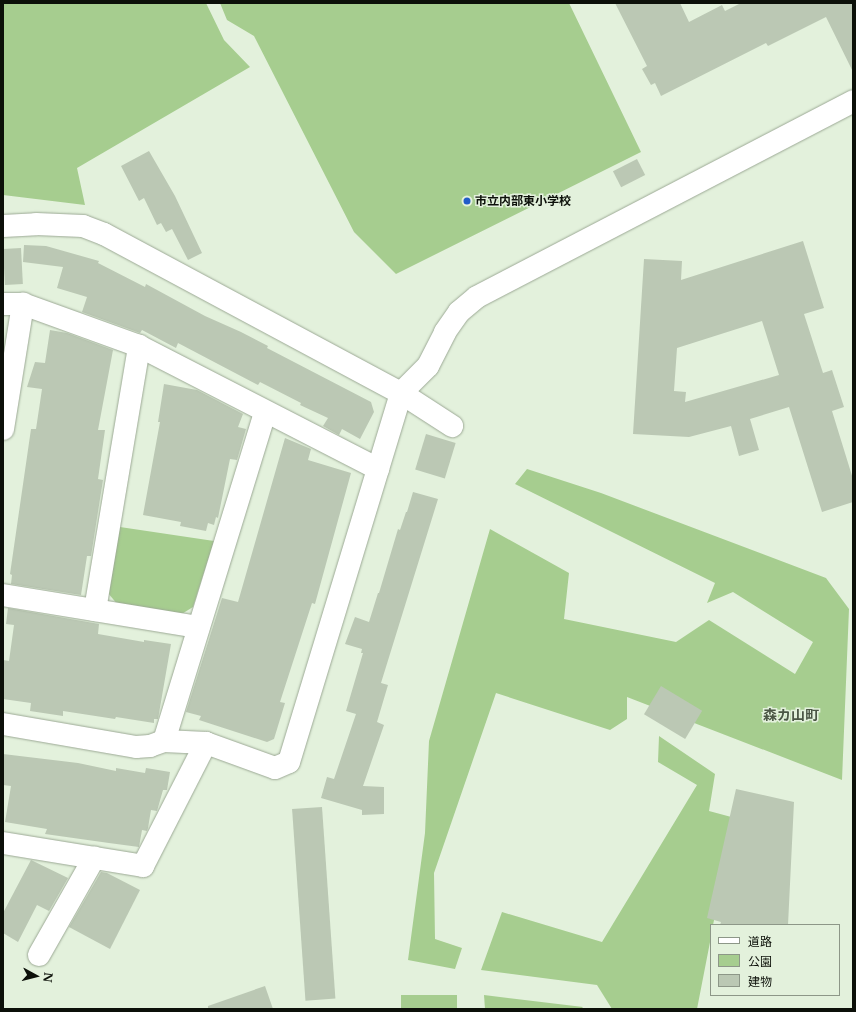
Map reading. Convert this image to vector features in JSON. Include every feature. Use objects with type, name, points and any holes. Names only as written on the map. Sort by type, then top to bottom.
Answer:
[{"type":"street","points":[[3,724],[136,747],[150,746],[164,741],[206,742],[275,768],[289,762],[401,392],[428,366],[445,332],[459,312],[477,297],[853,101]]},
{"type":"street","points":[[3,226],[36,224],[83,226],[104,234],[401,392],[452,426]]},
{"type":"street","points":[[3,429],[13,304],[139,346],[378,469]]},
{"type":"street","points":[[95,610],[139,346]]},
{"type":"street","points":[[164,741],[265,412]]},
{"type":"street","points":[[3,595],[198,627]]},
{"type":"street","points":[[3,843],[143,866],[206,742]]},
{"type":"street","points":[[40,955],[94,858]]},
{"type":"green space","points":[[3,3],[206,3],[224,40],[250,67],[77,168],[85,205],[3,195]]},
{"type":"green space","points":[[220,3],[569,3],[641,152],[396,274],[354,232],[254,36],[227,20]]},
{"type":"green space","points":[[527,469],[601,493],[826,578],[849,609],[842,780],[627,697],[627,719],[610,730],[496,693],[434,873],[435,939],[462,948],[455,969],[408,960],[425,833],[429,741],[490,529],[569,573],[564,619],[676,642],[709,620],[795,674],[813,642],[733,592],[707,603],[715,583],[515,484]]},
{"type":"green space","points":[[120,527],[214,541],[193,607],[180,615],[118,605],[108,593]]},
{"type":"green space","points":[[659,736],[715,774],[709,811],[735,818],[713,924],[710,924],[710,942],[697,1009],[612,1009],[597,985],[481,970],[502,912],[602,942],[697,785],[658,762]]},
{"type":"green space","points":[[401,995],[457,995],[457,1009],[401,1009]]},
{"type":"green space","points":[[484,995],[583,1007],[581,1009],[485,1009]]},
{"type":"building","points":[[615,3],[680,3],[689,22],[722,5],[725,11],[741,3],[853,3],[853,72],[826,17],[768,46],[766,43],[661,96],[655,83],[651,85],[642,69],[647,66]]},
{"type":"building","points":[[149,151],[175,196],[202,253],[188,260],[172,229],[166,232],[161,223],[157,225],[144,198],[139,201],[121,166]]},
{"type":"building","points":[[637,159],[645,175],[621,187],[613,171]]},
{"type":"building","points":[[803,241],[824,308],[804,314],[823,373],[832,370],[844,407],[832,411],[853,479],[853,502],[822,512],[789,407],[750,419],[759,450],[739,456],[731,426],[689,437],[633,434],[644,259],[682,261],[681,280]],"holes":[[[762,321],[779,375],[685,402],[686,392],[674,391],[677,348]]]},
{"type":"building","points":[[24,245],[46,246],[99,261],[98,263],[145,287],[146,284],[205,316],[241,332],[268,346],[267,348],[371,402],[374,412],[360,439],[342,429],[339,435],[323,426],[328,418],[300,405],[301,403],[260,382],[258,385],[178,343],[176,348],[142,330],[140,333],[82,312],[87,297],[57,288],[63,267],[23,262]]},
{"type":"building","points":[[21,248],[23,284],[5,285],[3,249]]},
{"type":"building","points":[[50,330],[67,333],[113,350],[98,430],[105,430],[98,479],[103,480],[91,556],[87,556],[81,595],[11,584],[12,575],[10,574],[31,429],[36,429],[42,389],[27,387],[35,362],[45,363]]},
{"type":"building","points":[[164,384],[197,390],[243,414],[238,427],[246,429],[237,460],[230,459],[218,518],[216,517],[214,525],[208,523],[206,531],[180,526],[181,522],[143,515],[160,422],[158,422]]},
{"type":"building","points":[[426,434],[456,443],[445,478],[415,469]]},
{"type":"building","points":[[285,438],[311,449],[308,460],[351,473],[315,604],[312,603],[280,702],[285,703],[274,739],[267,742],[199,720],[201,716],[186,712],[222,598],[238,602]]},
{"type":"building","points":[[413,492],[438,499],[381,683],[388,685],[377,722],[384,725],[363,786],[384,787],[384,814],[362,815],[362,810],[321,798],[327,777],[334,779],[356,714],[346,711],[363,653],[361,653],[362,649],[345,644],[355,617],[369,622],[398,529],[400,530]]},
{"type":"building","points":[[8,608],[99,624],[98,634],[144,642],[144,640],[171,644],[158,719],[154,719],[154,723],[63,711],[63,716],[30,711],[31,703],[3,699],[3,660],[9,661],[14,625],[6,624]]},
{"type":"building","points":[[661,686],[702,711],[685,739],[644,714]]},
{"type":"building","points":[[3,754],[78,763],[116,771],[116,768],[145,773],[146,768],[170,772],[167,790],[163,790],[157,811],[151,810],[148,828],[147,831],[142,830],[139,847],[45,834],[47,829],[5,822],[11,786],[3,785]]},
{"type":"building","points":[[736,789],[794,802],[788,924],[720,924],[721,922],[707,918]]},
{"type":"building","points":[[322,807],[335,999],[305,1001],[292,809]]},
{"type":"building","points":[[31,860],[68,878],[49,911],[37,905],[18,942],[3,933],[3,913]]},
{"type":"building","points":[[101,872],[107,873],[140,890],[110,949],[69,927]]},
{"type":"building","points":[[265,986],[273,1009],[208,1009],[208,1006]]},
{"type":"place","name":"市立内部東小学校","points":[[467,201]]},
{"type":"district","name":"森カ山町","points":[[791,715]]}]
